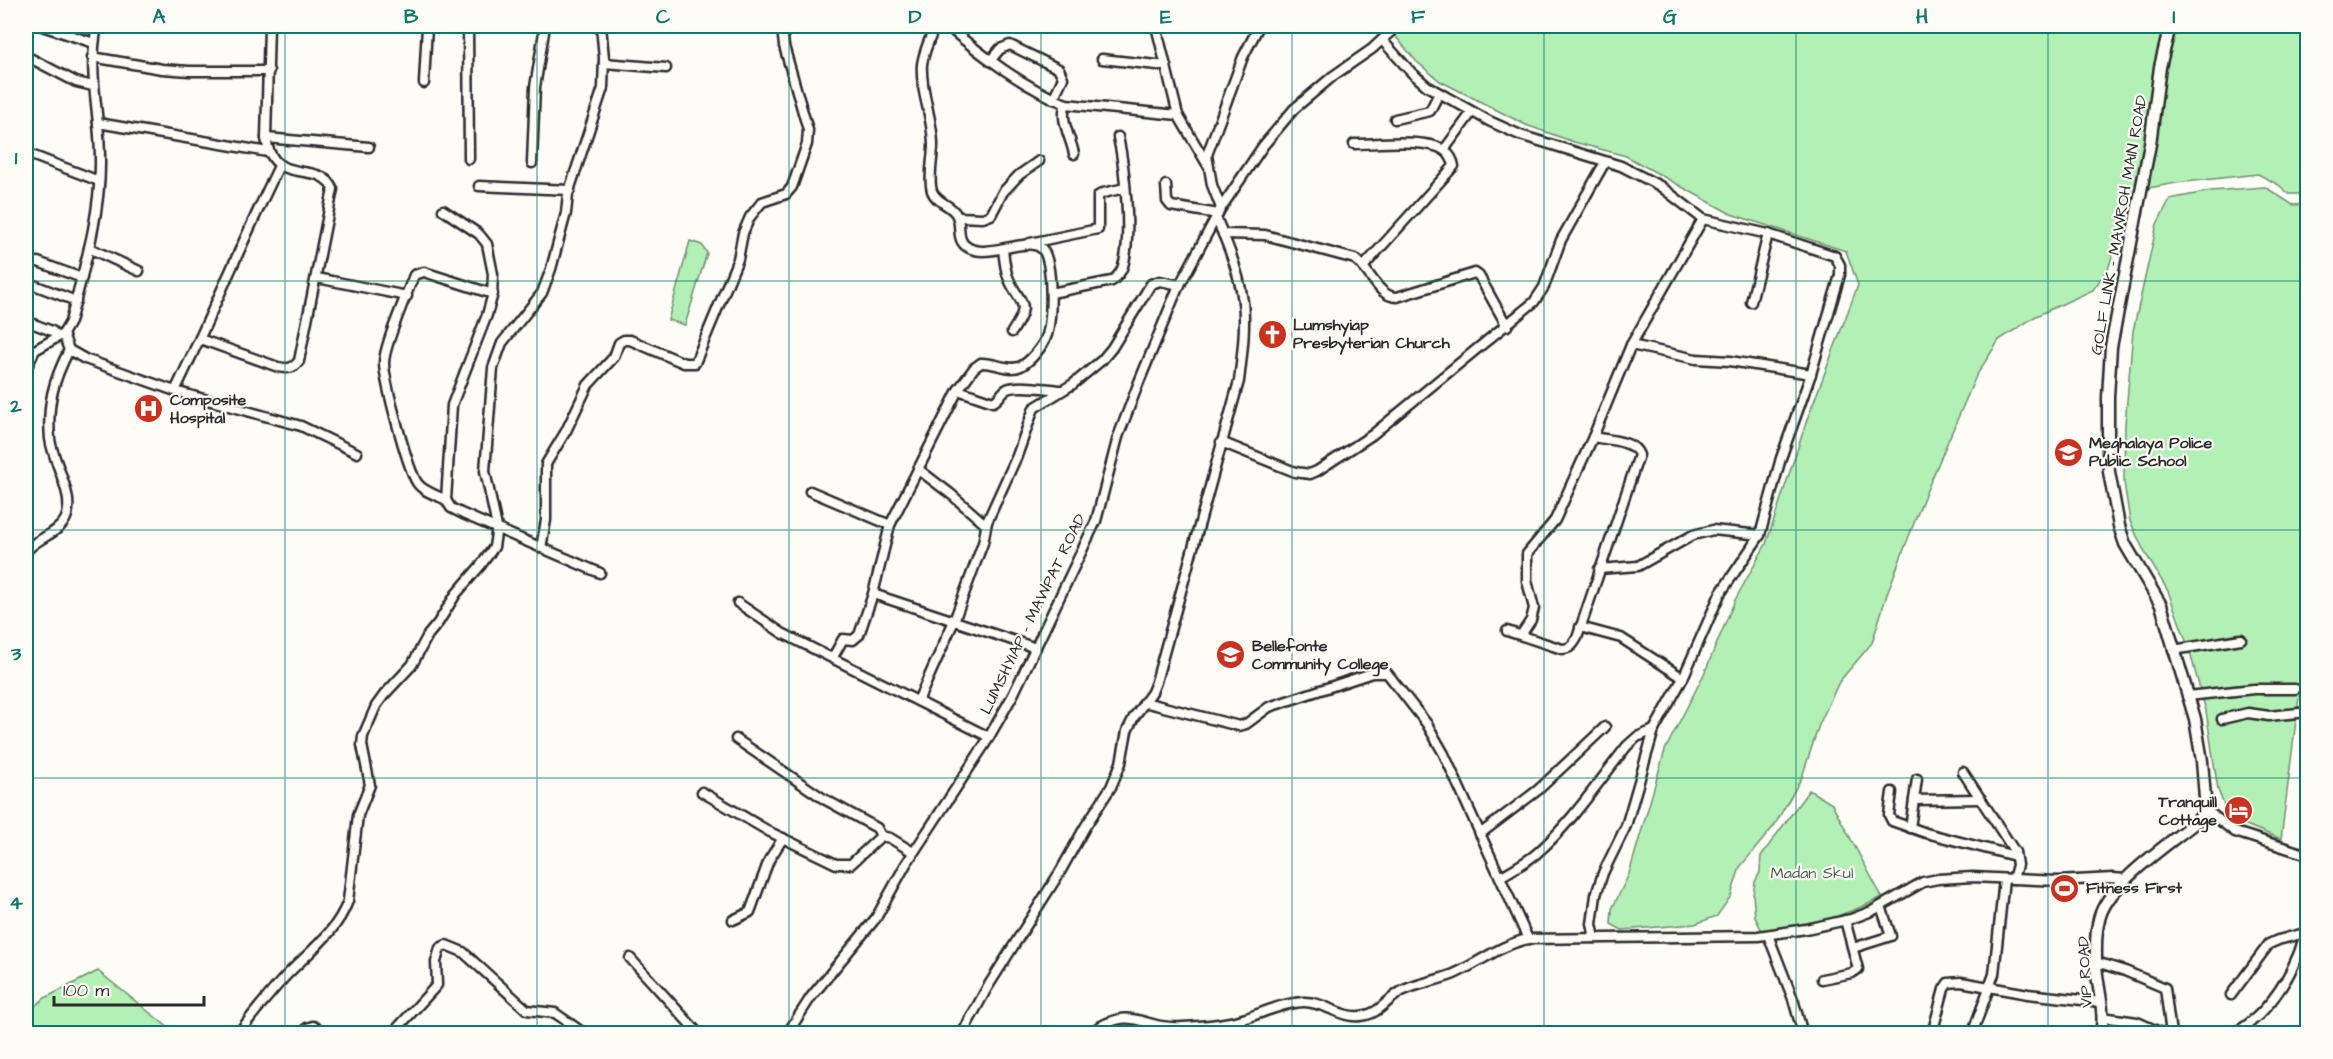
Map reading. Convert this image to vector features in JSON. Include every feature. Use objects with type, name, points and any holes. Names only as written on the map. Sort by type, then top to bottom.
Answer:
[{"type":"street","points":[[42,26],[94,43]]},
{"type":"street","points":[[26,369],[38,347],[61,335],[70,322],[94,227],[100,161],[92,57],[97,26]]},
{"type":"street","points":[[200,339],[278,367],[288,369],[295,367],[299,361],[333,189],[331,183],[323,177],[279,166],[268,152],[266,138],[269,26]]},
{"type":"street","points":[[424,83],[427,26]]},
{"type":"street","points":[[468,26],[469,159]]},
{"type":"street","points":[[532,163],[536,87],[545,26]]},
{"type":"street","points":[[238,1034],[284,978],[327,936],[343,913],[348,900],[358,815],[370,785],[362,745],[363,736],[376,706],[412,665],[428,635],[456,594],[494,547],[497,527],[484,471],[493,368],[502,343],[542,293],[559,242],[570,190],[603,88],[604,63],[601,26]]},
{"type":"street","points":[[541,548],[546,520],[546,464],[566,431],[588,385],[614,357],[619,343],[624,340],[684,363],[695,363],[738,259],[743,234],[750,217],[762,202],[786,194],[792,187],[807,144],[808,130],[784,46],[783,37],[786,26]]},
{"type":"street","points":[[935,26],[922,63],[922,77],[933,144],[931,190],[935,197],[954,211],[958,217],[961,239],[969,248],[986,252],[1098,229],[1098,196],[1103,192],[1125,188]]},
{"type":"street","points":[[946,26],[990,61],[1053,99],[1066,104],[1178,116]]},
{"type":"street","points":[[1156,26],[1178,116],[1207,165]]},
{"type":"street","points":[[962,1034],[987,988],[1060,872],[1084,827],[1111,787],[1121,764],[1127,731],[1156,682],[1239,381],[1243,301],[1218,214],[1207,165],[1207,154],[1243,57],[1259,26]]},
{"type":"street","name":"LUMSHYIAP - MAWPAT ROAD","points":[[787,1034],[811,996],[872,925],[913,852],[989,737],[1036,648],[1096,521],[1118,437],[1180,285],[1218,214],[1263,146],[1294,109],[1397,26]]},
{"type":"street","name":"GOLF LINK - MAWROH MAIN ROAD","points":[[2170,26],[2160,67],[2150,144],[2111,347],[2108,451],[2119,526],[2125,544],[2161,605],[2199,739],[2206,810]]},
{"type":"street","points":[[1382,40],[1411,72],[1439,93],[1472,112],[1520,135],[1605,162],[1622,165],[1648,178],[1679,199],[1702,219],[1768,234],[1835,256],[1840,265],[1840,275],[1811,374],[1781,458],[1760,535],[1720,594],[1683,678],[1654,730],[1626,826],[1603,873],[1596,895],[1592,924],[1594,938]]},
{"type":"street","points":[[990,61],[1000,49],[1010,45],[1059,69],[1063,78],[1053,99]]},
{"type":"street","points":[[26,56],[76,82],[93,86]]},
{"type":"street","points":[[92,57],[189,71],[269,71]]},
{"type":"street","points":[[1102,59],[1166,66]]},
{"type":"street","points":[[604,63],[666,68]]},
{"type":"street","points":[[1395,119],[1430,111],[1439,93]]},
{"type":"street","points":[[1066,104],[1063,110],[1064,118],[1074,154]]},
{"type":"street","points":[[1444,150],[1472,112]]},
{"type":"street","points":[[98,123],[268,152]]},
{"type":"street","points":[[1051,293],[1112,281],[1123,268],[1126,252],[1125,174],[1118,137]]},
{"type":"street","points":[[266,138],[369,147]]},
{"type":"street","points":[[1354,144],[1428,144],[1444,150],[1452,159],[1454,166],[1364,266]]},
{"type":"street","points":[[26,153],[99,182]]},
{"type":"street","points":[[958,217],[983,218],[991,215],[1003,192],[1019,175],[1040,161]]},
{"type":"street","points":[[1221,442],[1295,472],[1310,474],[1372,435],[1507,326],[1540,295],[1561,240],[1605,162]]},
{"type":"street","points":[[175,391],[244,236],[279,166]]},
{"type":"street","points":[[1166,185],[1167,201],[1171,206],[1218,214]]},
{"type":"street","points":[[479,186],[570,190]]},
{"type":"street","points":[[443,210],[479,234],[487,244],[493,274],[492,294],[487,315],[452,405],[446,500]]},
{"type":"street","points":[[1521,635],[1531,621],[1534,608],[1527,581],[1527,554],[1555,520],[1631,345],[1702,219]]},
{"type":"street","points":[[1223,234],[1265,235],[1355,259],[1364,266],[1384,294],[1389,297],[1397,297],[1475,273],[1479,276],[1507,326]]},
{"type":"street","points":[[1751,302],[1768,234]]},
{"type":"street","points":[[834,657],[843,639],[853,640],[860,635],[890,525],[958,390],[974,368],[981,363],[1015,369],[1027,363],[1046,336],[1051,293],[1047,259],[1043,250],[1037,245],[1029,244]]},
{"type":"street","points":[[89,248],[139,271]]},
{"type":"street","points":[[1003,249],[1008,276],[1023,301],[1020,319],[1012,332]]},
{"type":"street","points":[[38,262],[82,278]]},
{"type":"street","points":[[492,294],[423,272],[414,274],[386,355],[385,369],[405,452],[415,479],[425,490],[446,500],[452,508],[600,573]]},
{"type":"street","points":[[316,278],[406,296]]},
{"type":"street","points":[[918,700],[954,621],[983,543],[986,525],[1017,456],[1034,408],[1102,360],[1112,348],[1151,284],[1160,280],[1180,285]]},
{"type":"street","points":[[34,285],[76,301]]},
{"type":"street","points":[[26,321],[61,335],[69,350],[85,359],[175,391],[301,426],[357,453]]},
{"type":"street","points":[[1631,345],[1696,359],[1811,374]]},
{"type":"street","points":[[26,552],[30,546],[59,527],[65,520],[68,510],[66,488],[58,472],[51,441],[50,404],[56,375],[69,350]]},
{"type":"street","points":[[958,390],[987,402],[998,400],[1004,392],[1013,388],[1061,390]]},
{"type":"street","points":[[1507,631],[1562,650],[1573,645],[1639,455],[1638,450],[1632,445],[1593,437]]},
{"type":"street","points":[[918,469],[986,525]]},
{"type":"street","points":[[810,491],[890,525]]},
{"type":"street","points":[[1599,569],[1638,566],[1693,535],[1713,530],[1760,535]]},
{"type":"street","points":[[873,594],[1036,648]]},
{"type":"street","points":[[738,603],[782,633],[834,657],[989,737]]},
{"type":"street","points":[[1580,627],[1621,638],[1683,678]]},
{"type":"street","points":[[2173,650],[2241,639]]},
{"type":"street","points":[[1144,702],[1239,726],[1269,707],[1372,674],[1387,673],[1427,724],[1444,754],[1528,939]]},
{"type":"street","points":[[2187,696],[2254,689],[2295,689]]},
{"type":"street","points":[[2222,719],[2248,713],[2269,716],[2307,712]]},
{"type":"street","points":[[1480,834],[1538,790],[1605,728]]},
{"type":"street","points":[[1500,877],[1546,844],[1632,741],[1637,736],[1654,730]]},
{"type":"street","points":[[736,739],[824,799],[877,828],[881,836]]},
{"type":"street","points":[[1963,772],[2015,856],[2017,865],[2008,879],[1990,987],[1976,1026]]},
{"type":"street","points":[[1910,828],[1917,779]]},
{"type":"street","points":[[702,792],[783,838],[842,866],[858,860],[881,836]]},
{"type":"street","points":[[1892,792],[1889,819],[1910,828],[2015,856]]},
{"type":"street","points":[[1914,800],[1981,799]]},
{"type":"street","points":[[2206,810],[2235,832],[2307,855]]},
{"type":"street","name":"VIP ROAD","points":[[2101,1034],[2102,1017],[2096,962],[2100,915],[2105,904],[2126,879],[2197,821],[2206,810]]},
{"type":"street","points":[[881,836],[890,838],[913,852]]},
{"type":"street","points":[[733,920],[746,915],[752,907],[769,860],[783,838]]},
{"type":"street","points":[[1088,1034],[1105,1022],[1119,1018],[1131,1017],[1166,1027],[1185,1027],[1233,1021],[1286,1004],[1304,1002],[1318,1004],[1350,1016],[1369,1015],[1407,989],[1451,975],[1507,945],[1528,939],[1768,935],[1845,920],[1881,906],[1923,882],[1973,878],[2126,879]]},
{"type":"street","points":[[1854,948],[1891,936],[1881,906]]},
{"type":"street","points":[[1822,979],[1858,969],[1845,920]]},
{"type":"street","points":[[2231,995],[2269,944],[2306,930]]},
{"type":"street","points":[[2232,1034],[2253,1021],[2276,993],[2295,962],[2306,930]]},
{"type":"street","points":[[1768,935],[1793,999],[1803,1034]]},
{"type":"street","points":[[392,1034],[437,985],[437,956],[440,948],[446,945],[463,952],[527,1010],[555,1013],[585,1034]]},
{"type":"street","points":[[630,958],[699,1034]]},
{"type":"street","points":[[2096,962],[2125,971],[2164,988],[2171,1034]]},
{"type":"street","points":[[1932,1034],[1944,988],[1948,983],[1960,982],[2100,1002]]},
{"type":"street","points":[[2102,1017],[2137,1022],[2164,1034]]},
{"type":"street","points":[[303,1034],[306,1028],[313,1026],[327,1034]]},
{"type":"green space","points":[[1387,26],[2307,26],[2307,194],[2289,194],[2279,185],[2258,174],[2149,188],[2129,207],[2108,269],[2093,290],[2036,316],[1999,340],[1976,376],[1924,497],[1888,591],[1872,643],[1839,682],[1819,725],[1802,777],[1774,826],[1740,867],[1731,896],[1717,916],[1695,924],[1622,930],[1611,924],[1612,909],[1629,874],[1665,750],[1704,674],[1735,600],[1766,544],[1807,420],[1858,285],[1846,251],[1731,214],[1626,156],[1574,142],[1526,125],[1440,81],[1416,61]]},
{"type":"green space","points":[[2265,187],[2293,205],[2307,204],[2308,626],[2281,839],[2228,815],[2218,790],[2206,711],[2189,649],[2168,591],[2144,551],[2130,521],[2124,482],[2125,424],[2133,331],[2157,224],[2170,199],[2211,191]]},
{"type":"green space","points":[[690,241],[702,245],[707,253],[685,325],[668,320]]},
{"type":"green space","name":"Madan Skul","points":[[1809,790],[1832,804],[1882,897],[1824,920],[1762,931],[1755,917],[1753,895],[1755,882],[1760,872],[1761,856]]},
{"type":"green space","points":[[98,971],[175,1033],[26,1033],[26,1013],[45,998]]},
{"type":"green space","points":[[1306,1030],[1403,1033],[1276,1033]]},
{"type":"place","name":"Lumshyiap Presbyterian Church","points":[[1272,334]]},
{"type":"place","name":"Composite Hospital","points":[[149,409]]},
{"type":"place","name":"Meghalaya Police Public School","points":[[2068,452]]},
{"type":"place","name":"Bellefonte Community College","points":[[1231,655]]},
{"type":"place","name":"Tranquill Cottage","points":[[2238,811]]},
{"type":"place","name":"Fitness First","points":[[2065,888]]}]
